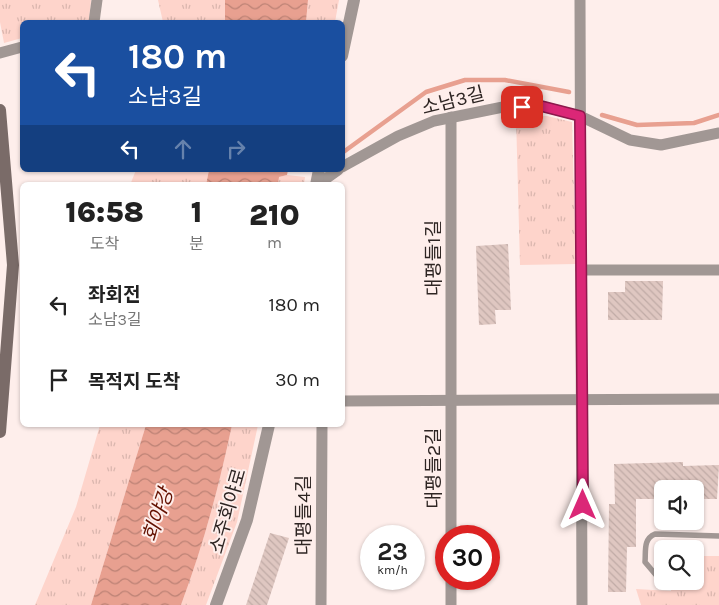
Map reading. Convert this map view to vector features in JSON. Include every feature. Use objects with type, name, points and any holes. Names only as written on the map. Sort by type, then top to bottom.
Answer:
[{"type":"main road","points":[[0,110],[13,265],[0,432]]},
{"type":"street","points":[[94,20],[97,0]]},
{"type":"street","points":[[345,42],[354,0]]},
{"type":"street","points":[[580,0],[583,401],[582,605]]},
{"type":"street","points":[[0,53],[20,48]]},
{"type":"street","name":"소남3길","points":[[345,166],[398,136],[451,117],[503,107],[541,106],[580,116],[630,140],[661,145],[719,134]]},
{"type":"street","name":"대평들1길","points":[[451,117],[452,400]]},
{"type":"street","points":[[320,182],[335,172]]},
{"type":"street","points":[[581,270],[719,270]]},
{"type":"street","points":[[345,401],[719,399]]},
{"type":"street","name":"대평들2길","points":[[451,525],[452,400]]},
{"type":"street","name":"소주회야로","points":[[216,605],[248,520],[269,427]]},
{"type":"street","name":"대평들4길","points":[[322,427],[322,605]]},
{"type":"street","points":[[451,590],[451,605]]},
{"type":"lane","points":[[654,572],[646,562],[647,540],[650,536],[655,534],[719,536]]},
{"type":"green space","points":[[0,0],[91,0],[89,20],[20,20],[20,39],[4,43],[0,22]]},
{"type":"green space","points":[[158,0],[225,0],[225,20],[163,20]]},
{"type":"green space","points":[[308,0],[339,0],[335,20],[306,20]]},
{"type":"green space","points":[[516,116],[547,116],[572,122],[576,264],[520,265]]},
{"type":"green space","points":[[135,172],[209,172],[207,182],[131,182]]},
{"type":"green space","points":[[287,175],[305,177],[304,182],[278,182],[279,177]]},
{"type":"green space","points":[[99,427],[145,427],[91,605],[35,605],[76,507]]},
{"type":"green space","points":[[232,427],[258,427],[237,522],[206,605],[181,605],[210,516]]},
{"type":"green space","points":[[704,556],[719,556],[719,605],[641,605],[636,589],[704,590]]},
{"type":"water","points":[[225,0],[308,0],[306,20],[225,20]]},
{"type":"water","points":[[209,172],[288,172],[287,175],[279,177],[278,182],[207,182]]},
{"type":"water","name":"회야강","points":[[145,427],[232,427],[216,494],[181,605],[91,605]]},
{"type":"building","points":[[508,244],[511,310],[495,310],[496,324],[479,325],[476,246]]},
{"type":"building","points":[[625,281],[663,281],[662,320],[608,320],[608,292],[625,292]]},
{"type":"building","points":[[683,462],[683,466],[719,465],[717,499],[704,499],[704,480],[654,480],[654,499],[636,499],[636,547],[627,547],[626,592],[608,592],[609,504],[615,504],[614,464]]},
{"type":"building","points":[[270,533],[289,538],[267,605],[246,605]]},
{"type":"waterway","points":[[345,151],[426,92],[465,80],[505,80],[569,92]]},
{"type":"waterway","points":[[602,115],[637,125],[694,123],[719,115]]},
{"type":"route","points":[[522,107],[541,106],[580,116],[583,505]]}]
